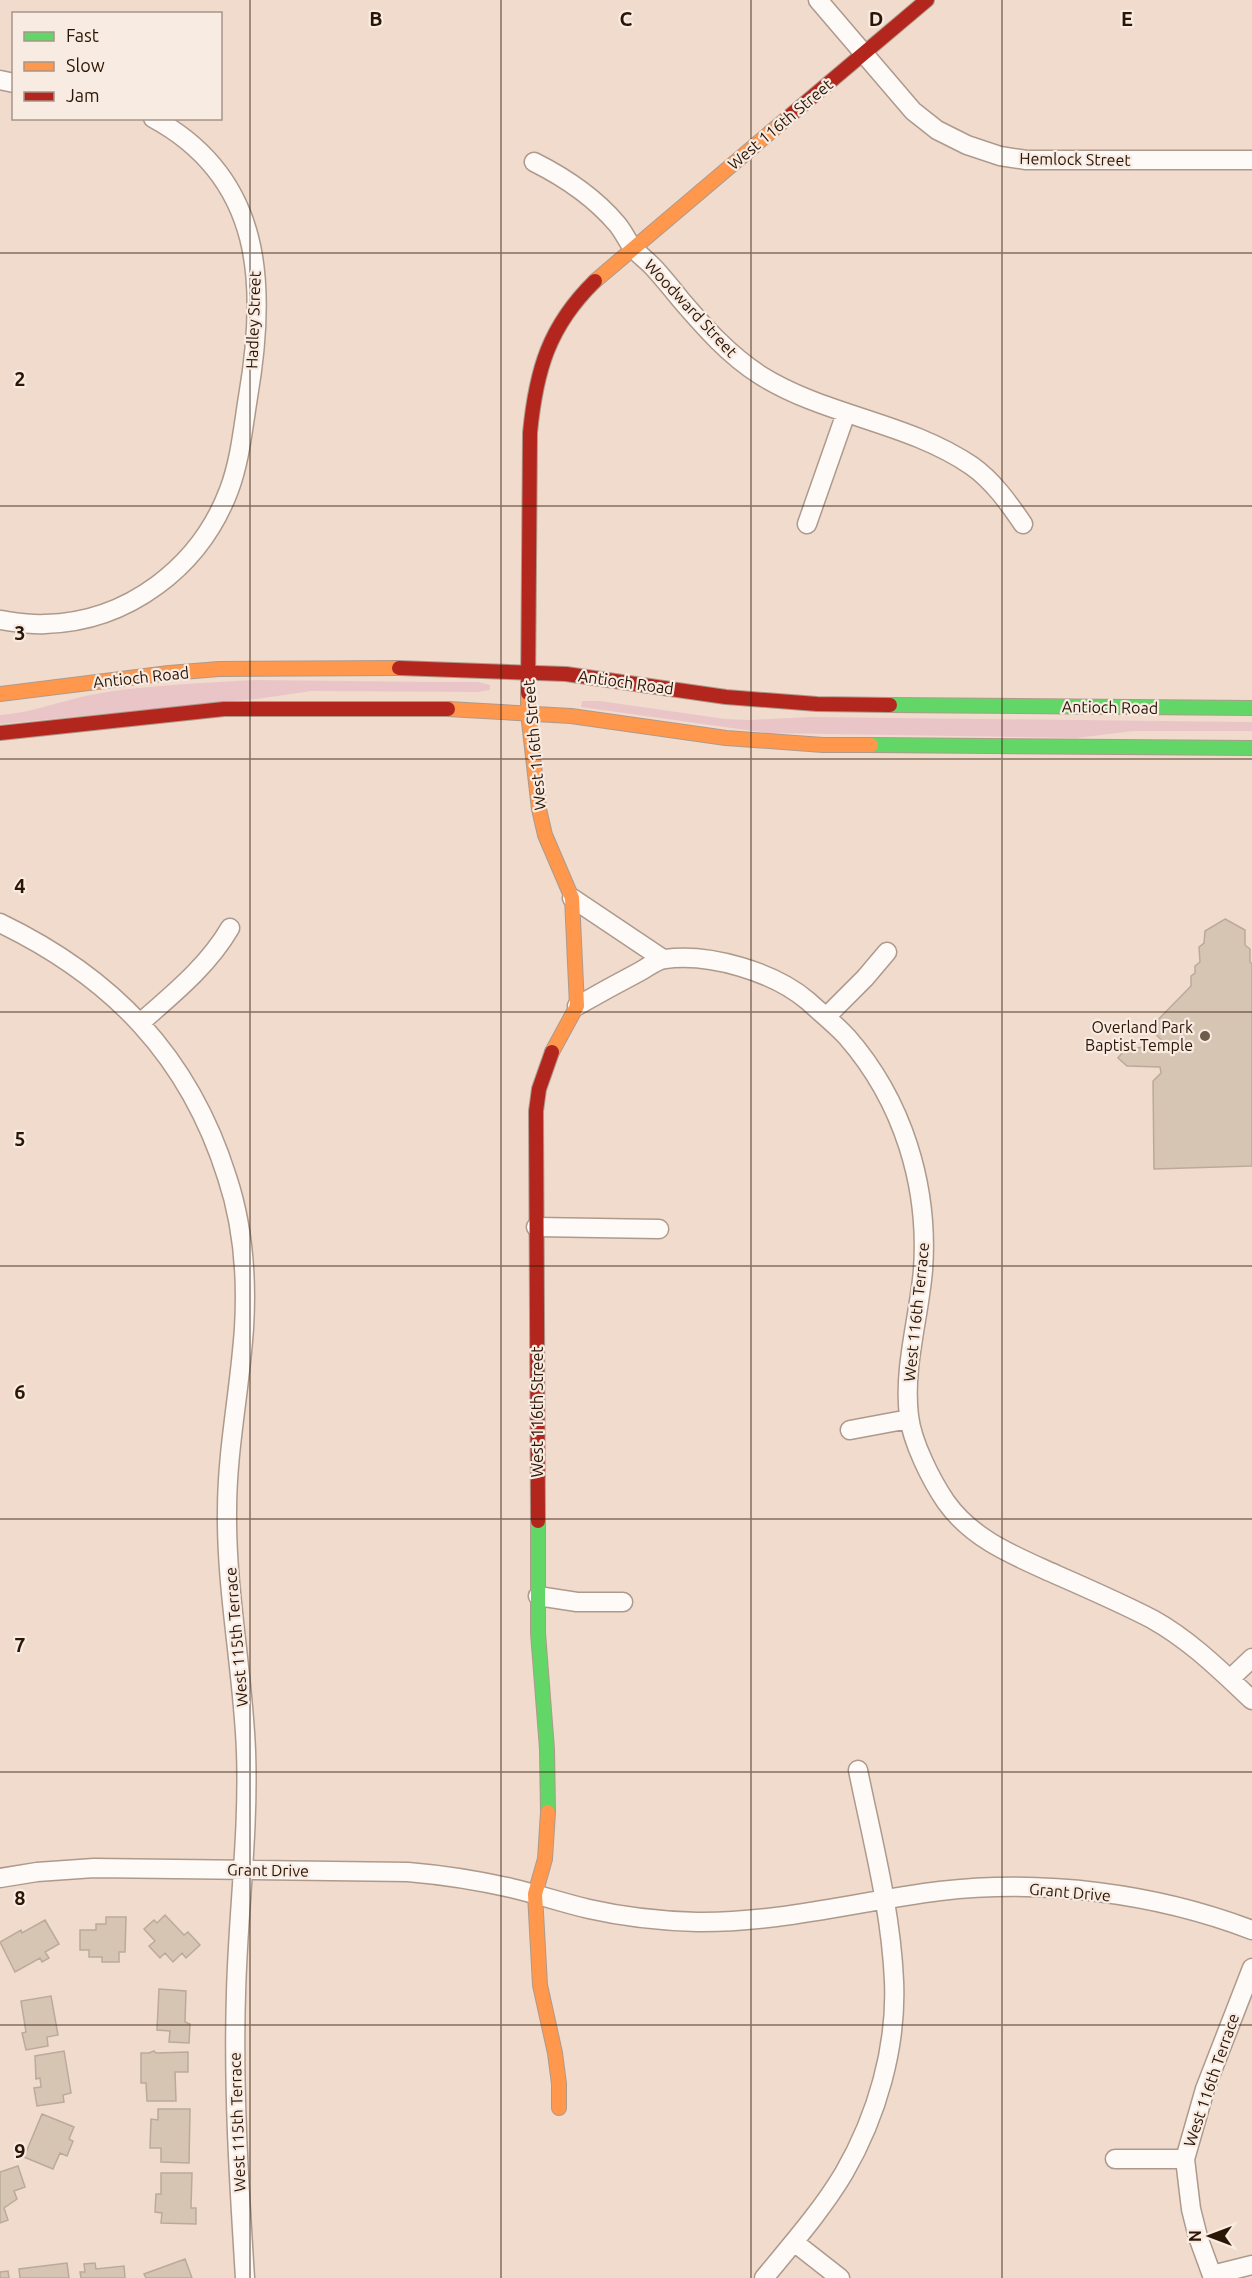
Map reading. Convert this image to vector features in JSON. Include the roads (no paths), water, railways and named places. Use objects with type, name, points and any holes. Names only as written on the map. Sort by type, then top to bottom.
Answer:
[{"type":"main road","name":"West 116th Street","points":[[535,1894],[545,1859],[548,1813],[547,1749],[538,1633],[536,1111],[539,1089],[548,1060],[577,1006],[572,898],[543,826],[528,713],[530,434],[533,398],[540,366],[551,340],[571,306],[586,290],[927,0]]},
{"type":"main road","name":"Antioch Road","points":[[0,694],[169,673],[261,668],[449,668],[528,671],[606,679],[738,698],[817,704],[1252,708]]},
{"type":"main road","points":[[0,732],[224,709],[448,709],[615,721],[726,738],[813,744],[1252,748]]},
{"type":"main road","points":[[535,1894],[540,1984],[555,2053],[559,2108]]},
{"type":"street","name":"Hemlock Street","points":[[818,0],[913,111],[937,130],[967,145],[1000,156],[1026,160],[1252,160]]},
{"type":"street","name":"Hadley Street","points":[[0,620],[46,624],[79,621],[131,603],[176,570],[189,557],[212,525],[229,489],[240,450],[251,381],[256,328],[256,278],[251,239],[242,212],[226,183],[205,156],[173,129],[157,120]]},
{"type":"street","points":[[534,162],[555,173],[602,209],[618,225],[633,248]]},
{"type":"street","name":"Woodward Street","points":[[633,248],[654,268],[728,351],[759,375],[794,393],[921,440],[972,466],[991,482],[1023,524]]},
{"type":"street","points":[[807,524],[846,413]]},
{"type":"street","points":[[572,898],[663,959],[577,1006]]},
{"type":"street","name":"West 115th Terrace","points":[[0,923],[34,939],[77,966],[117,999],[166,1052],[188,1087],[207,1125],[228,1177],[240,1231],[245,1280],[244,1330],[228,1457],[226,1514],[246,1752],[234,2060],[244,2278]]},
{"type":"street","points":[[140,1023],[204,965],[230,928]]},
{"type":"street","points":[[826,1017],[887,952]]},
{"type":"street","name":"West 116th Terrace","points":[[663,959],[703,960],[735,965],[762,974],[789,987],[847,1037],[882,1086],[901,1124],[916,1170],[923,1212],[923,1273],[908,1394],[909,1419],[926,1468],[947,1503],[969,1528],[1005,1551],[1119,1602],[1155,1621],[1191,1645],[1252,1700]]},
{"type":"street","points":[[536,1227],[659,1229]]},
{"type":"street","points":[[850,1430],[909,1419]]},
{"type":"street","points":[[538,1596],[577,1602],[623,1602]]},
{"type":"street","points":[[1230,1679],[1252,1658]]},
{"type":"street","points":[[764,2278],[794,2242],[844,2173],[864,2134],[881,2085],[891,2034],[894,1982],[889,1930],[858,1770]]},
{"type":"street","name":"Grant Drive","points":[[0,1878],[37,1872],[94,1868],[408,1872],[459,1877],[535,1894],[591,1910],[696,1922],[750,1921],[941,1891],[980,1888],[1049,1888],[1106,1894],[1167,1905],[1252,1930]]},
{"type":"street","name":"West 116th Terrace","points":[[1252,1968],[1205,2089],[1185,2159],[1191,2209],[1198,2237],[1213,2277],[1252,2265]]},
{"type":"street","name":"West 116th Terrace","points":[[1115,2159],[1185,2159]]},
{"type":"street","points":[[794,2242],[840,2278]]},
{"type":"place","name":"Overland Park Baptist Temple","points":[[1205,1036]]}]
